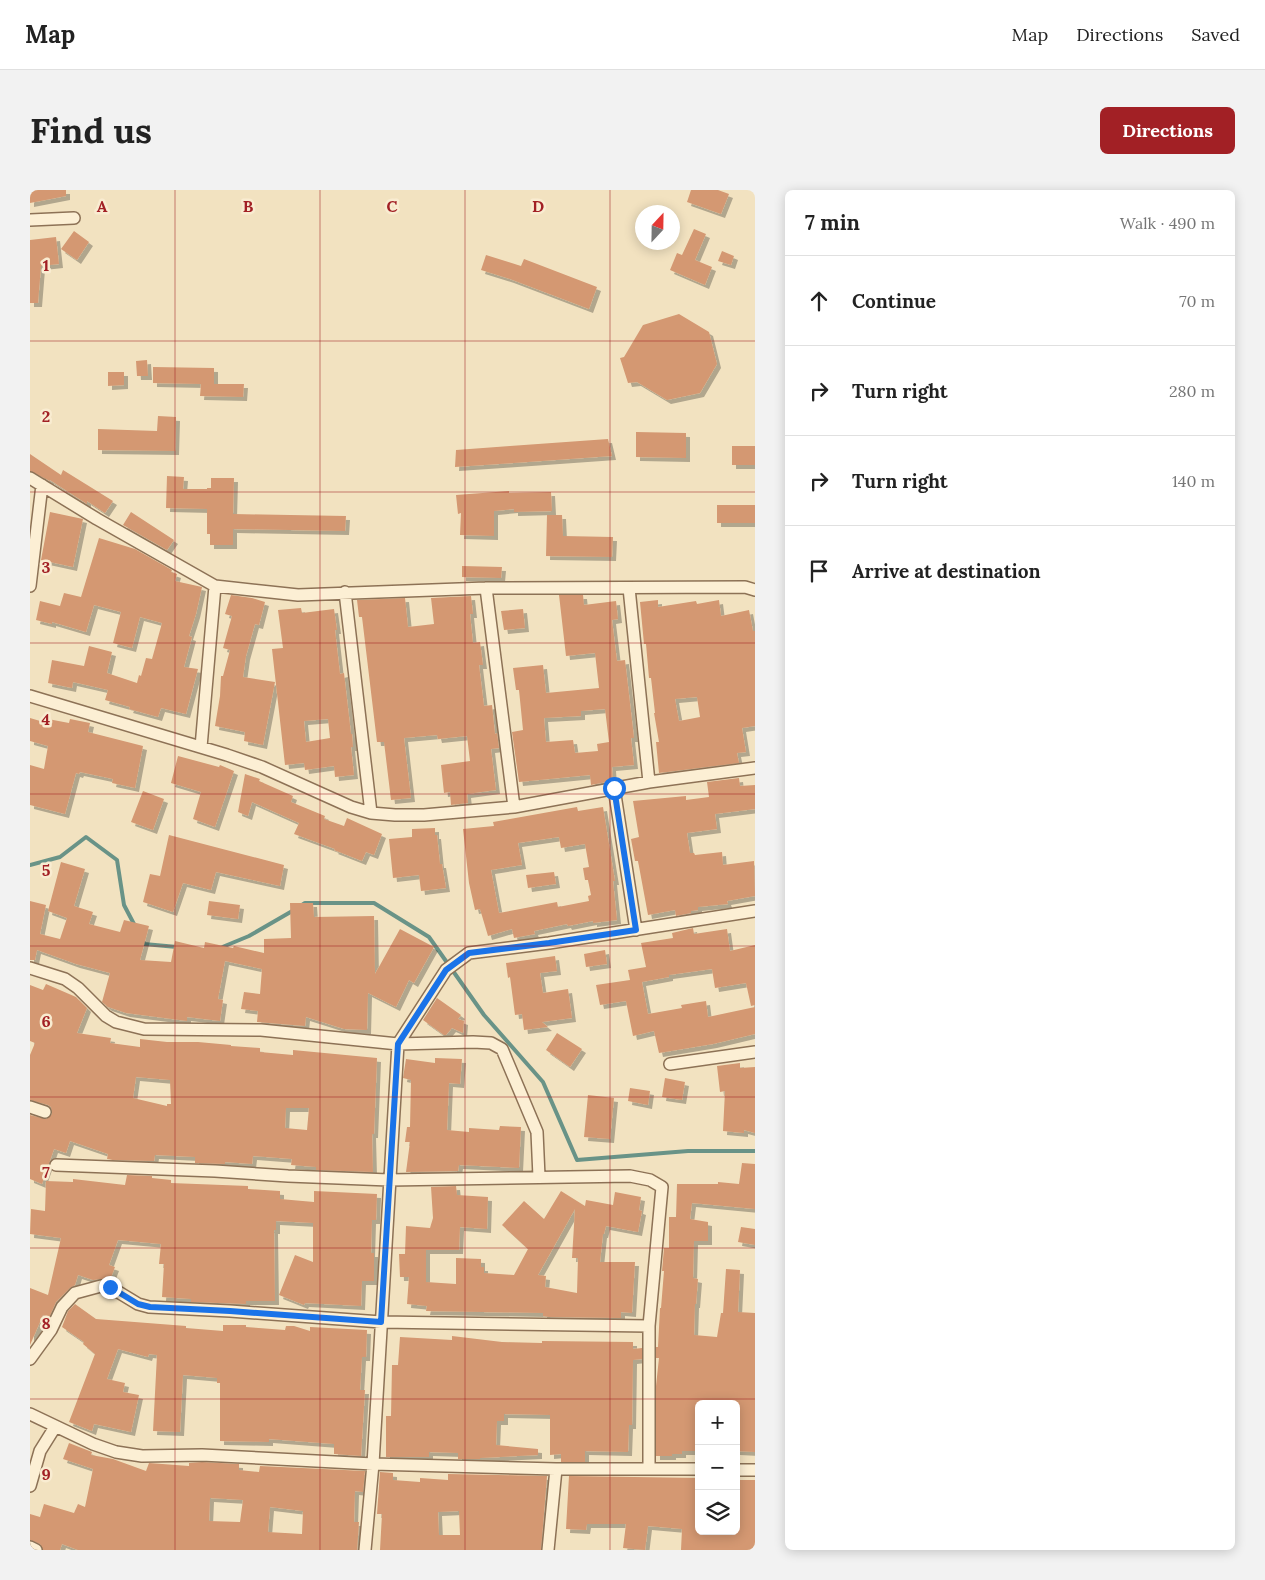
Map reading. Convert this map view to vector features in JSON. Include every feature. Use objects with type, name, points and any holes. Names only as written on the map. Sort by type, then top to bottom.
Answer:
[{"type":"street","points":[[30,220],[74,218]]},
{"type":"street","points":[[30,478],[216,586],[298,596],[345,592],[486,588],[745,587],[755,590]]},
{"type":"street","points":[[30,586],[42,485]]},
{"type":"street","points":[[201,747],[216,586]]},
{"type":"street","points":[[486,588],[514,806]]},
{"type":"street","points":[[629,588],[649,782]]},
{"type":"street","points":[[345,592],[371,813]]},
{"type":"street","points":[[30,696],[228,755],[262,767],[330,798],[371,813],[424,815],[514,806],[649,782],[755,768]]},
{"type":"street","points":[[614,788],[636,930]]},
{"type":"street","points":[[366,1550],[373,1464],[398,1044],[446,970],[469,953],[549,943],[755,911]]},
{"type":"street","points":[[30,968],[65,979],[78,988],[106,1016],[116,1022],[144,1029],[261,1030],[398,1044],[491,1043],[502,1049],[537,1132],[539,1177]]},
{"type":"street","points":[[670,1064],[755,1052]]},
{"type":"street","points":[[30,1107],[45,1112]]},
{"type":"street","points":[[56,1165],[389,1180],[630,1176],[650,1180],[662,1187],[649,1326],[649,1468]]},
{"type":"street","points":[[30,1359],[51,1330],[62,1307],[76,1293],[101,1286],[110,1287],[138,1304],[150,1307],[381,1322],[649,1326]]},
{"type":"street","points":[[30,1414],[55,1427],[116,1452],[142,1456],[202,1455],[373,1464],[556,1469],[695,1469]]},
{"type":"street","points":[[30,1486],[40,1451],[55,1427]]},
{"type":"street","points":[[548,1550],[556,1469]]},
{"type":"street","points":[[740,1470],[755,1470]]},
{"type":"street","points":[[30,1547],[36,1550]]},
{"type":"building","points":[[30,190],[66,190],[66,196],[30,203]]},
{"type":"building","points":[[691,190],[718,190],[729,194],[721,214],[687,202]]},
{"type":"building","points":[[694,229],[706,234],[695,260],[712,267],[705,285],[670,270],[677,253],[682,255]]},
{"type":"building","points":[[74,231],[89,242],[77,260],[61,249]]},
{"type":"building","points":[[56,237],[59,264],[41,266],[38,303],[30,303],[30,240]]},
{"type":"building","points":[[722,251],[734,256],[731,265],[718,261]]},
{"type":"building","points":[[486,255],[521,266],[524,259],[597,287],[589,309],[481,270]]},
{"type":"building","points":[[679,314],[709,332],[717,364],[700,393],[667,400],[637,382],[628,383],[620,358],[624,357],[643,325]]},
{"type":"building","points":[[147,360],[148,376],[137,376],[136,361]]},
{"type":"building","points":[[153,367],[214,368],[214,384],[244,384],[243,397],[200,396],[201,384],[153,383]]},
{"type":"building","points":[[108,372],[124,372],[124,385],[108,386]]},
{"type":"building","points":[[158,416],[176,417],[175,451],[98,450],[98,429],[157,431]]},
{"type":"building","points":[[636,432],[686,433],[686,458],[636,457]]},
{"type":"building","points":[[608,439],[612,456],[455,467],[456,450]]},
{"type":"building","points":[[732,446],[755,446],[755,465],[732,465]]},
{"type":"building","points":[[30,454],[61,475],[63,470],[113,501],[105,513],[87,501],[87,504],[50,480],[30,471]]},
{"type":"building","points":[[167,476],[184,477],[183,489],[207,489],[211,488],[211,478],[234,478],[233,514],[346,516],[345,531],[233,529],[233,545],[210,545],[210,534],[207,534],[207,509],[166,508]]},
{"type":"building","points":[[509,491],[509,493],[551,492],[552,511],[514,512],[514,509],[494,511],[494,536],[460,535],[461,513],[458,514],[456,495]]},
{"type":"building","points":[[717,505],[755,505],[755,523],[717,523]]},
{"type":"building","points":[[50,512],[83,519],[73,567],[41,560]]},
{"type":"building","points":[[131,512],[174,540],[167,550],[123,525]]},
{"type":"building","points":[[547,515],[562,515],[563,536],[613,537],[612,557],[546,556]]},
{"type":"building","points":[[99,538],[135,549],[177,574],[175,581],[202,587],[189,636],[192,637],[184,667],[198,669],[186,714],[161,708],[158,717],[105,700],[108,690],[73,682],[72,688],[48,683],[52,660],[84,666],[89,646],[112,652],[107,673],[137,683],[146,658],[152,659],[162,623],[140,617],[132,648],[113,643],[121,612],[94,605],[86,632],[52,622],[52,624],[36,620],[40,601],[60,606],[64,593],[81,597]]},
{"type":"building","points":[[462,566],[502,567],[501,578],[462,577]]},
{"type":"building","points":[[231,595],[265,602],[259,625],[255,624],[246,656],[243,677],[275,682],[263,745],[244,741],[245,732],[215,726],[221,676],[223,676],[230,650],[223,648],[232,616],[225,614]]},
{"type":"building","points":[[559,595],[583,595],[584,605],[616,601],[618,619],[612,620],[617,661],[625,660],[634,738],[631,738],[634,765],[612,767],[613,781],[591,785],[590,775],[519,782],[512,732],[523,730],[519,690],[516,690],[513,668],[543,665],[546,693],[599,688],[595,653],[566,656]],"holes":[[[605,709],[609,742],[597,744],[598,751],[575,753],[573,740],[546,742],[544,718],[581,716],[581,711]]]},
{"type":"building","points":[[471,596],[473,614],[470,614],[473,643],[480,642],[483,665],[479,665],[484,706],[492,705],[495,734],[497,733],[499,748],[491,749],[496,790],[467,794],[468,803],[451,805],[450,792],[444,793],[441,765],[470,761],[467,736],[438,739],[437,735],[404,738],[411,798],[391,800],[384,742],[377,742],[362,617],[359,617],[357,600],[405,598],[408,627],[434,624],[431,598]]},
{"type":"building","points":[[658,600],[658,607],[696,601],[697,604],[719,600],[721,616],[749,610],[753,631],[755,631],[755,726],[742,728],[746,752],[737,753],[739,763],[659,773],[656,742],[659,742],[646,644],[644,644],[640,602]],"holes":[[[697,697],[700,717],[679,721],[675,699]]]},
{"type":"building","points":[[301,608],[302,613],[334,609],[340,674],[344,673],[352,734],[353,747],[351,747],[354,775],[335,777],[334,766],[305,770],[304,763],[285,765],[272,649],[283,648],[278,610]],"holes":[[[328,719],[330,738],[306,742],[304,721]]]},
{"type":"building","points":[[523,609],[525,628],[504,630],[501,611]]},
{"type":"building","points":[[30,718],[47,723],[48,719],[69,723],[70,719],[90,723],[88,732],[143,746],[135,788],[112,783],[113,779],[80,772],[79,774],[76,773],[65,814],[30,805],[30,765],[44,769],[48,746],[30,741]]},
{"type":"building","points":[[178,756],[219,767],[220,765],[234,771],[215,827],[193,819],[201,792],[171,783]]},
{"type":"building","points":[[245,774],[260,779],[259,781],[293,796],[291,802],[325,816],[324,819],[344,826],[347,818],[382,834],[374,855],[366,852],[362,861],[294,834],[299,823],[252,802],[248,816],[238,812]]},
{"type":"building","points":[[739,778],[740,786],[755,785],[755,809],[715,814],[717,829],[687,833],[690,853],[695,855],[722,852],[723,865],[754,861],[755,896],[727,901],[728,904],[698,907],[698,910],[691,911],[691,913],[676,916],[675,910],[648,915],[638,861],[635,861],[631,839],[639,837],[633,801],[686,796],[686,800],[709,797],[707,782]]},
{"type":"building","points":[[143,791],[164,799],[153,830],[131,822]]},
{"type":"building","points":[[577,807],[578,811],[603,807],[615,881],[613,881],[617,920],[593,923],[593,921],[568,926],[567,924],[534,931],[535,934],[514,938],[512,929],[488,936],[480,909],[475,910],[469,883],[463,829],[494,826],[493,822]],"holes":[[[559,837],[561,848],[585,844],[589,867],[583,868],[591,895],[588,896],[589,901],[558,907],[557,902],[499,913],[491,870],[522,865],[518,843]]]},
{"type":"building","points":[[435,828],[440,864],[442,864],[446,888],[421,891],[419,875],[393,878],[389,839],[412,837],[412,829]]},
{"type":"building","points":[[169,835],[284,865],[280,886],[216,872],[211,890],[183,883],[173,912],[143,902],[150,874],[160,876]]},
{"type":"building","points":[[61,862],[85,869],[74,906],[93,912],[89,924],[120,932],[124,920],[149,926],[140,960],[171,962],[175,941],[204,948],[205,942],[264,953],[264,939],[291,938],[290,903],[313,903],[314,917],[374,916],[375,974],[400,929],[434,947],[414,983],[409,980],[396,1007],[368,993],[367,1030],[344,1029],[306,1017],[305,1026],[257,1022],[258,1011],[241,1009],[244,992],[260,994],[262,969],[225,961],[218,999],[223,1000],[220,1021],[187,1017],[187,1021],[126,1013],[108,1007],[102,1002],[110,973],[76,964],[37,950],[35,960],[30,960],[30,901],[46,905],[40,934],[60,939],[67,918],[48,911]]},
{"type":"building","points":[[554,872],[556,884],[528,888],[526,875]]},
{"type":"building","points":[[209,901],[240,905],[238,919],[207,915]]},
{"type":"building","points":[[693,928],[694,934],[727,929],[730,951],[755,945],[755,1005],[751,1006],[746,983],[715,988],[712,969],[669,975],[669,977],[642,982],[648,1014],[682,1008],[681,1005],[706,1001],[708,1017],[755,1007],[755,1034],[713,1044],[659,1053],[654,1031],[633,1036],[626,1001],[600,1005],[596,985],[630,980],[628,970],[646,967],[641,943],[673,938],[672,933]]},
{"type":"building","points":[[605,950],[607,964],[586,967],[584,954]]},
{"type":"building","points":[[555,956],[557,971],[540,973],[543,993],[568,989],[572,1018],[542,1022],[548,1027],[524,1030],[522,1014],[515,1015],[510,977],[508,978],[506,963]]},
{"type":"building","points":[[46,984],[76,997],[87,1008],[77,1033],[111,1038],[110,1043],[140,1047],[140,1039],[167,1042],[198,1042],[260,1048],[260,1052],[293,1055],[293,1050],[377,1058],[374,1134],[372,1134],[373,1172],[316,1170],[316,1167],[291,1165],[292,1159],[253,1156],[252,1164],[225,1162],[225,1164],[195,1163],[195,1157],[155,1155],[154,1161],[113,1160],[107,1159],[108,1154],[70,1141],[66,1153],[54,1149],[42,1184],[30,1179],[30,1115],[46,1119],[52,1114],[51,1107],[48,1105],[30,1100],[30,1055],[35,1043],[30,1041],[30,985],[43,990]],"holes":[[[136,1077],[170,1080],[171,1104],[167,1104],[167,1106],[133,1098]],[[286,1108],[309,1108],[307,1130],[285,1128]]]},
{"type":"building","points":[[437,998],[461,1015],[458,1019],[464,1021],[463,1033],[452,1028],[444,1035],[423,1020]]},
{"type":"building","points":[[557,1033],[582,1049],[570,1067],[546,1050]]},
{"type":"building","points":[[435,1058],[462,1059],[460,1084],[449,1083],[447,1130],[469,1132],[469,1128],[499,1130],[500,1126],[521,1127],[519,1168],[459,1165],[458,1171],[406,1172],[410,1142],[405,1142],[407,1127],[410,1127],[411,1080],[403,1078],[406,1059],[435,1063]]},
{"type":"building","points":[[740,1063],[740,1068],[755,1067],[755,1133],[744,1130],[744,1133],[723,1131],[725,1091],[720,1092],[717,1066]]},
{"type":"building","points":[[665,1078],[685,1082],[682,1100],[662,1097]]},
{"type":"building","points":[[630,1088],[650,1091],[648,1105],[628,1101]]},
{"type":"building","points":[[588,1095],[614,1098],[610,1139],[584,1137]]},
{"type":"building","points":[[742,1163],[755,1164],[755,1209],[692,1203],[690,1219],[708,1222],[708,1241],[694,1241],[693,1278],[698,1279],[694,1335],[717,1337],[721,1313],[723,1313],[726,1269],[740,1270],[738,1312],[755,1313],[755,1452],[740,1451],[740,1400],[695,1400],[695,1451],[682,1451],[682,1454],[672,1454],[672,1456],[656,1456],[656,1386],[659,1358],[656,1358],[656,1347],[658,1347],[664,1248],[669,1248],[669,1217],[676,1217],[677,1184],[718,1184],[718,1182],[739,1184]]},
{"type":"building","points":[[127,1175],[152,1176],[152,1178],[171,1180],[171,1183],[248,1186],[248,1189],[280,1191],[280,1199],[314,1202],[314,1191],[377,1194],[376,1220],[372,1220],[371,1253],[374,1253],[374,1281],[362,1281],[361,1306],[305,1303],[304,1305],[279,1295],[295,1255],[313,1262],[313,1223],[276,1221],[276,1230],[274,1230],[275,1301],[246,1301],[246,1304],[191,1302],[191,1299],[162,1297],[164,1264],[159,1264],[161,1244],[118,1240],[109,1265],[115,1267],[110,1280],[93,1280],[78,1275],[75,1285],[56,1302],[49,1318],[43,1315],[30,1345],[30,1288],[48,1295],[61,1238],[30,1234],[31,1209],[45,1211],[46,1181],[73,1182],[73,1179],[125,1185]]},
{"type":"building","points":[[456,1186],[457,1195],[488,1197],[487,1229],[460,1227],[459,1250],[426,1250],[426,1282],[456,1284],[456,1258],[481,1259],[481,1267],[484,1267],[484,1273],[514,1275],[528,1249],[502,1225],[524,1201],[544,1219],[561,1191],[585,1206],[586,1200],[613,1205],[615,1192],[641,1197],[639,1210],[642,1211],[638,1232],[606,1226],[603,1234],[600,1262],[635,1262],[632,1313],[621,1312],[621,1318],[549,1317],[543,1316],[543,1313],[426,1311],[427,1306],[407,1304],[409,1277],[400,1277],[399,1254],[405,1254],[406,1226],[430,1228],[433,1218],[431,1187]],"holes":[[[575,1209],[572,1258],[578,1258],[577,1293],[545,1287],[546,1276],[538,1275]]]},
{"type":"building","points":[[741,1227],[755,1229],[755,1245],[738,1242]]},
{"type":"building","points":[[75,1304],[96,1319],[186,1326],[186,1328],[223,1331],[223,1325],[246,1325],[246,1327],[285,1330],[286,1326],[294,1326],[310,1331],[310,1327],[367,1330],[366,1357],[362,1357],[360,1390],[365,1390],[361,1456],[334,1454],[334,1444],[269,1439],[269,1442],[220,1441],[220,1383],[217,1383],[217,1378],[183,1375],[180,1432],[153,1431],[157,1355],[149,1354],[148,1357],[118,1349],[107,1379],[125,1383],[123,1392],[139,1395],[131,1432],[94,1424],[92,1431],[69,1422],[95,1354],[83,1344],[84,1342],[62,1327],[68,1311]]},
{"type":"building","points":[[452,1336],[502,1342],[633,1342],[633,1349],[642,1348],[642,1359],[633,1360],[632,1425],[629,1425],[628,1452],[585,1451],[585,1462],[561,1462],[561,1454],[550,1455],[550,1415],[504,1414],[504,1421],[497,1421],[496,1445],[538,1449],[538,1455],[458,1459],[458,1453],[429,1452],[429,1457],[386,1457],[386,1416],[391,1416],[392,1365],[398,1365],[400,1337],[452,1340]]},
{"type":"building","points":[[69,1443],[92,1452],[91,1455],[113,1459],[146,1471],[149,1463],[189,1466],[189,1463],[202,1462],[239,1464],[239,1470],[259,1472],[260,1466],[365,1471],[363,1492],[355,1491],[354,1522],[359,1522],[357,1550],[78,1550],[62,1544],[60,1550],[43,1550],[40,1544],[30,1540],[30,1514],[40,1517],[44,1504],[74,1513],[78,1504],[85,1507],[93,1469],[63,1459]],"holes":[[[210,1498],[243,1500],[240,1522],[209,1521]],[[270,1507],[303,1511],[302,1534],[268,1532]]]},
{"type":"building","points":[[380,1472],[393,1473],[393,1480],[420,1482],[420,1478],[448,1480],[448,1474],[547,1476],[541,1550],[380,1550],[382,1514],[377,1514]],"holes":[[[459,1511],[460,1535],[439,1535],[438,1512]]]},
{"type":"building","points":[[569,1476],[695,1478],[695,1535],[740,1535],[740,1480],[755,1480],[755,1550],[681,1550],[682,1529],[648,1526],[645,1550],[623,1548],[626,1524],[587,1524],[586,1530],[566,1529]]},
{"type":"waterway","points":[[30,865],[60,857],[86,837],[117,860],[124,905],[135,926]]},
{"type":"waterway","points":[[302,905],[305,903],[374,903],[429,937],[484,1015],[543,1082],[577,1160],[688,1151],[755,1151]]},
{"type":"waterway","points":[[220,948],[249,936],[294,910]]},
{"type":"waterway","points":[[143,941],[144,944],[177,947]]},
{"type":"route","points":[[110,1287],[138,1304],[150,1307],[381,1322],[398,1044],[446,970],[469,953],[636,930],[614,788]]}]
